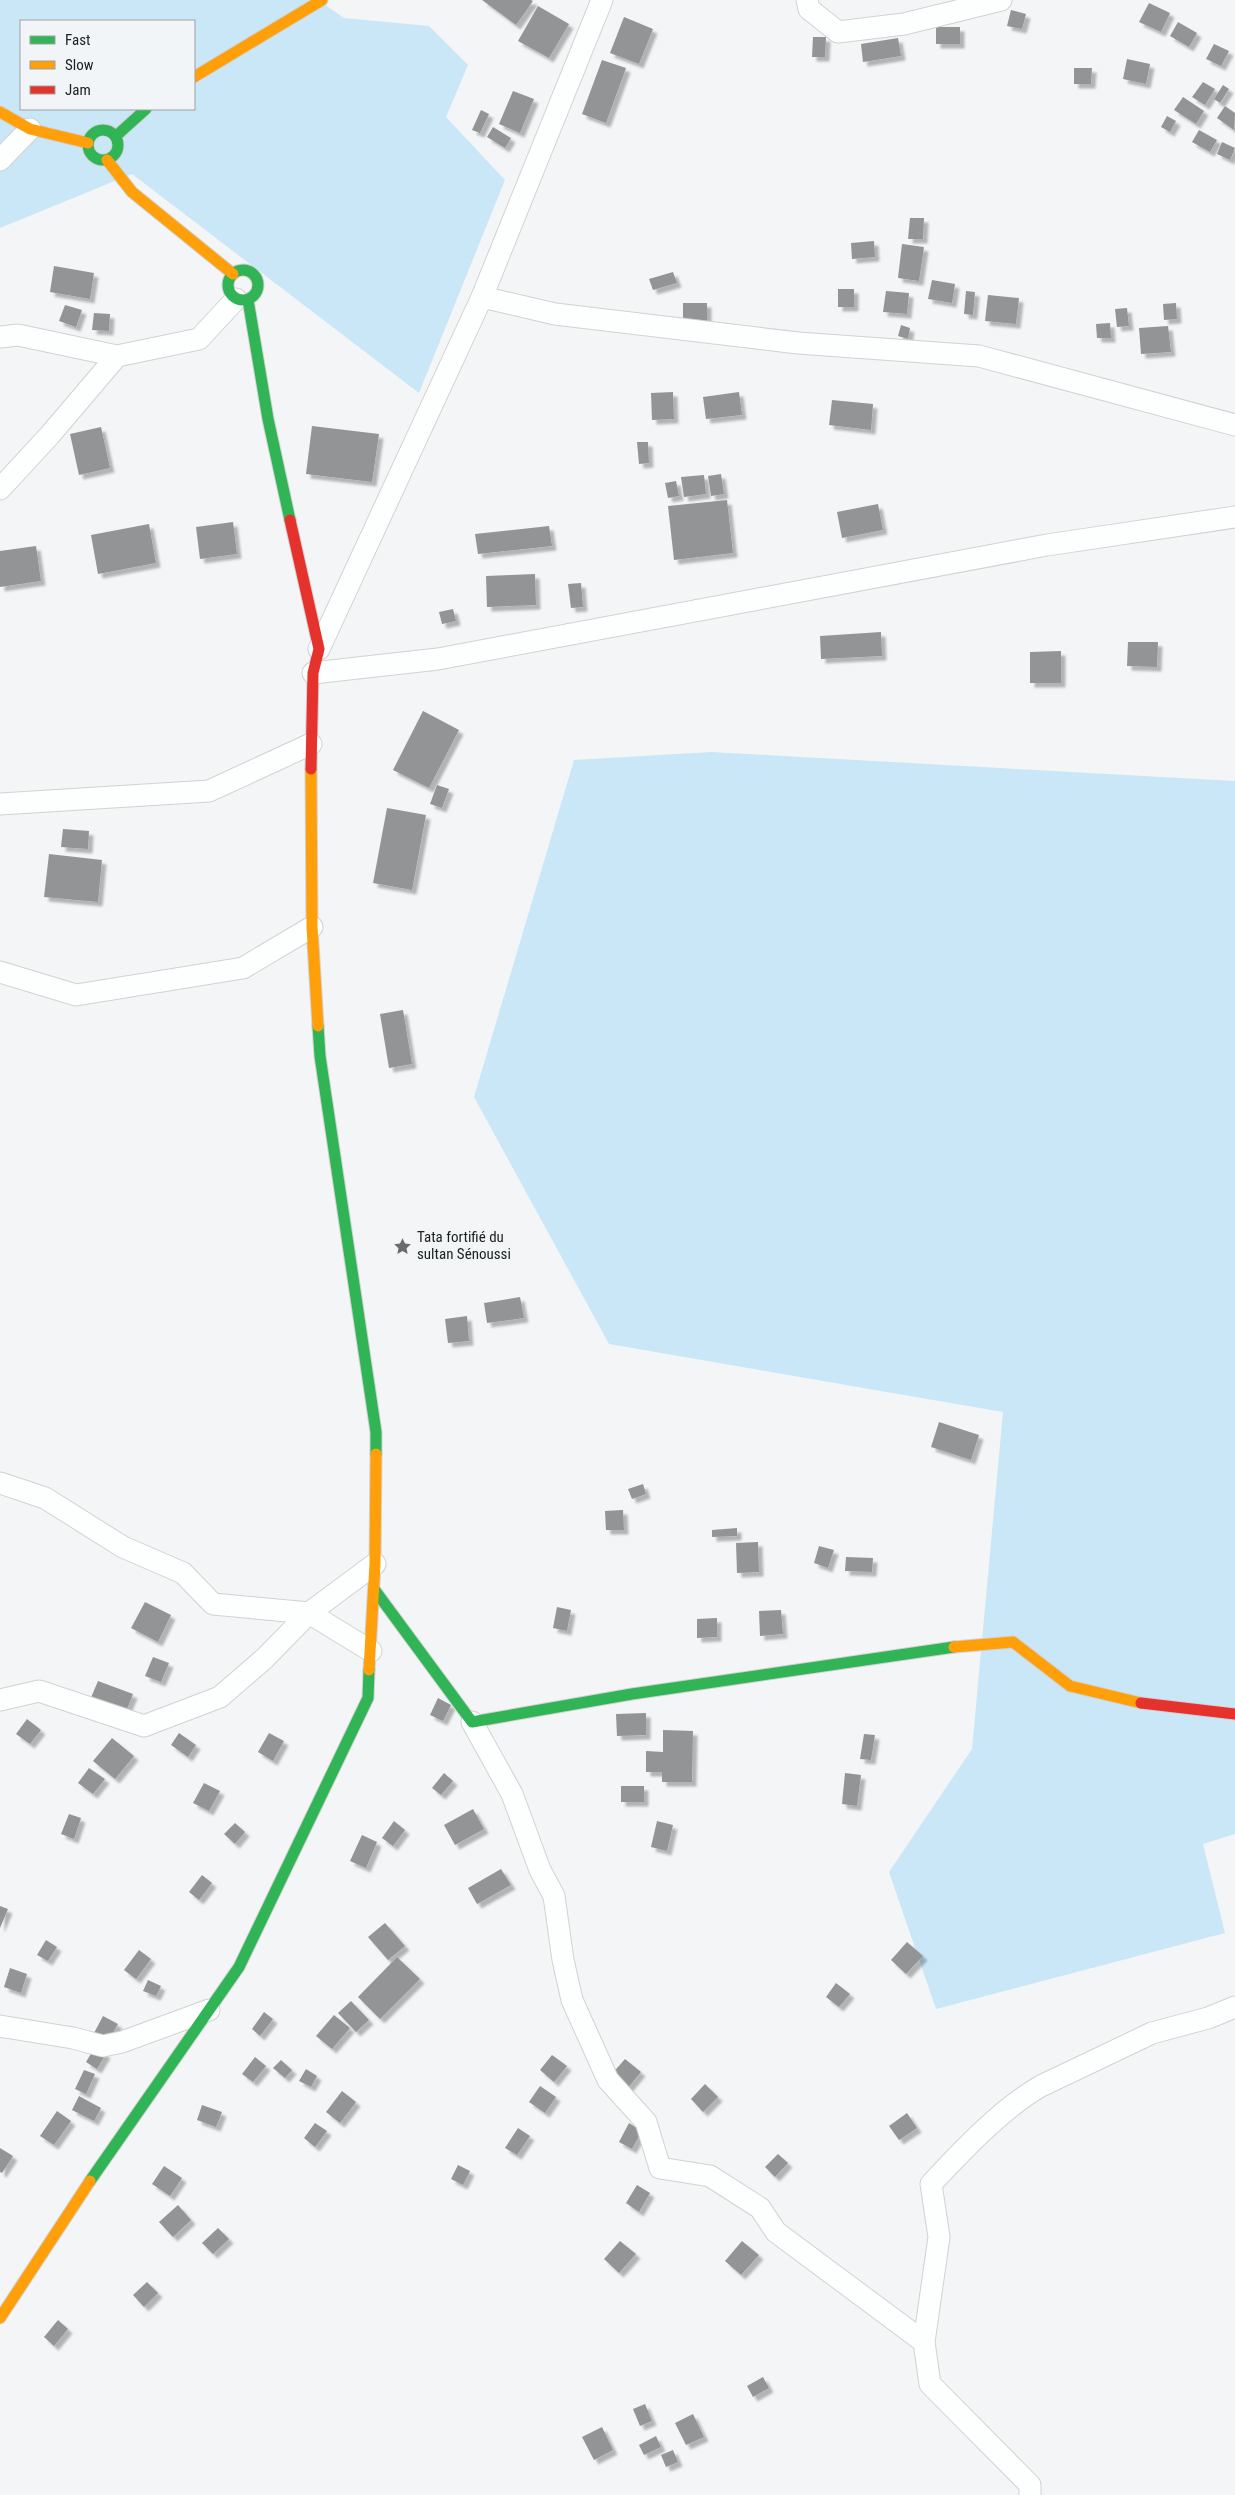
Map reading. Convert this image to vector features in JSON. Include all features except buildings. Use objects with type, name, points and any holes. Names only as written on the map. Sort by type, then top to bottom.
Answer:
[{"type":"main road","points":[[195,77],[322,0]]},
{"type":"main road","points":[[116,136],[145,110]]},
{"type":"main road","points":[[0,112],[30,129],[88,142]]},
{"type":"main road","points":[[100,130],[106,130],[116,136],[118,148],[112,157],[107,160],[95,158],[91,154],[88,142],[95,133],[100,130]]},
{"type":"main road","points":[[107,160],[132,192],[233,274]]},
{"type":"main road","points":[[0,2318],[64,2219],[239,1967],[368,1698],[375,1564],[376,1432],[320,1056],[312,926],[311,744],[313,673],[319,649],[242,299],[228,290],[229,279],[233,274],[244,270],[254,275],[257,280],[256,292],[242,299]]},
{"type":"main road","points":[[374,1589],[472,1722],[641,1692],[972,1644],[1013,1642],[1070,1686],[1152,1706],[1235,1714]]},
{"type":"street","points":[[319,649],[482,297],[602,0]]},
{"type":"street","points":[[807,0],[809,9],[838,32],[904,24],[1001,0]]},
{"type":"street","points":[[0,160],[30,129]]},
{"type":"street","points":[[482,297],[555,314],[798,343],[979,356],[1235,426]]},
{"type":"street","points":[[0,337],[18,336],[118,356],[200,339],[242,299]]},
{"type":"street","points":[[0,489],[118,356]]},
{"type":"street","points":[[313,673],[438,660],[1046,545],[1232,524]]},
{"type":"street","points":[[0,804],[209,791],[311,744]]},
{"type":"street","points":[[0,972],[76,995],[243,968],[312,926]]},
{"type":"street","points":[[0,1483],[45,1498],[123,1547],[183,1573],[212,1604],[309,1613],[371,1650]]},
{"type":"street","points":[[0,1700],[39,1692],[144,1726],[220,1697],[265,1658],[309,1613],[375,1564]]},
{"type":"street","points":[[472,1722],[512,1794],[540,1870],[554,1896],[563,1960],[572,2000],[608,2080],[646,2122],[660,2168],[710,2176],[760,2208],[776,2232],[924,2342]]},
{"type":"street","points":[[1030,2495],[1030,2485],[930,2384],[924,2342],[939,2237],[931,2184],[958,2154],[1024,2095],[1152,2033],[1208,2018],[1235,2007]]},
{"type":"street","points":[[0,2026],[73,2038],[103,2046],[122,2042],[209,2010]]},
{"type":"shaded area","points":[[0,0],[318,0],[344,18],[429,26],[468,65],[446,117],[505,180],[419,393],[132,174],[0,228]]},
{"type":"shaded area","points":[[711,752],[1235,781],[1235,1834],[1203,1844],[1225,1933],[936,2009],[889,1872],[972,1749],[1003,1412],[609,1344],[474,1097],[574,760]]},
{"type":"traffic: fast","points":[[116,136],[145,110]]},
{"type":"traffic: fast","points":[[103,130],[114,134],[118,145],[114,156],[103,160],[92,156],[88,145],[92,134],[103,130]]},
{"type":"traffic: fast","points":[[243,270],[254,274],[258,285],[254,296],[243,300],[232,296],[228,285],[232,274],[243,270]]},
{"type":"traffic: fast","points":[[248,300],[268,419],[290,520]]},
{"type":"traffic: fast","points":[[318,1026],[320,1056],[376,1432],[376,1454]]},
{"type":"traffic: fast","points":[[374,1589],[472,1722],[632,1694],[954,1647]]},
{"type":"traffic: fast","points":[[90,2181],[239,1967],[368,1698],[369,1670]]},
{"type":"traffic: slow","points":[[195,76],[322,0]]},
{"type":"traffic: slow","points":[[0,112],[30,129],[88,143]]},
{"type":"traffic: slow","points":[[107,160],[132,192],[233,274]]},
{"type":"traffic: slow","points":[[311,769],[312,927],[318,1026]]},
{"type":"traffic: slow","points":[[369,1670],[375,1564],[376,1454]]},
{"type":"traffic: slow","points":[[954,1647],[1013,1642],[1070,1686],[1141,1703]]},
{"type":"traffic: slow","points":[[0,2318],[90,2181]]},
{"type":"traffic: jam","points":[[290,520],[319,649],[313,673],[311,769]]},
{"type":"traffic: jam","points":[[1141,1703],[1235,1714]]},
{"type":"place","name":"Tata fortifié du sultan Sénoussi","points":[[403,1246]]}]
